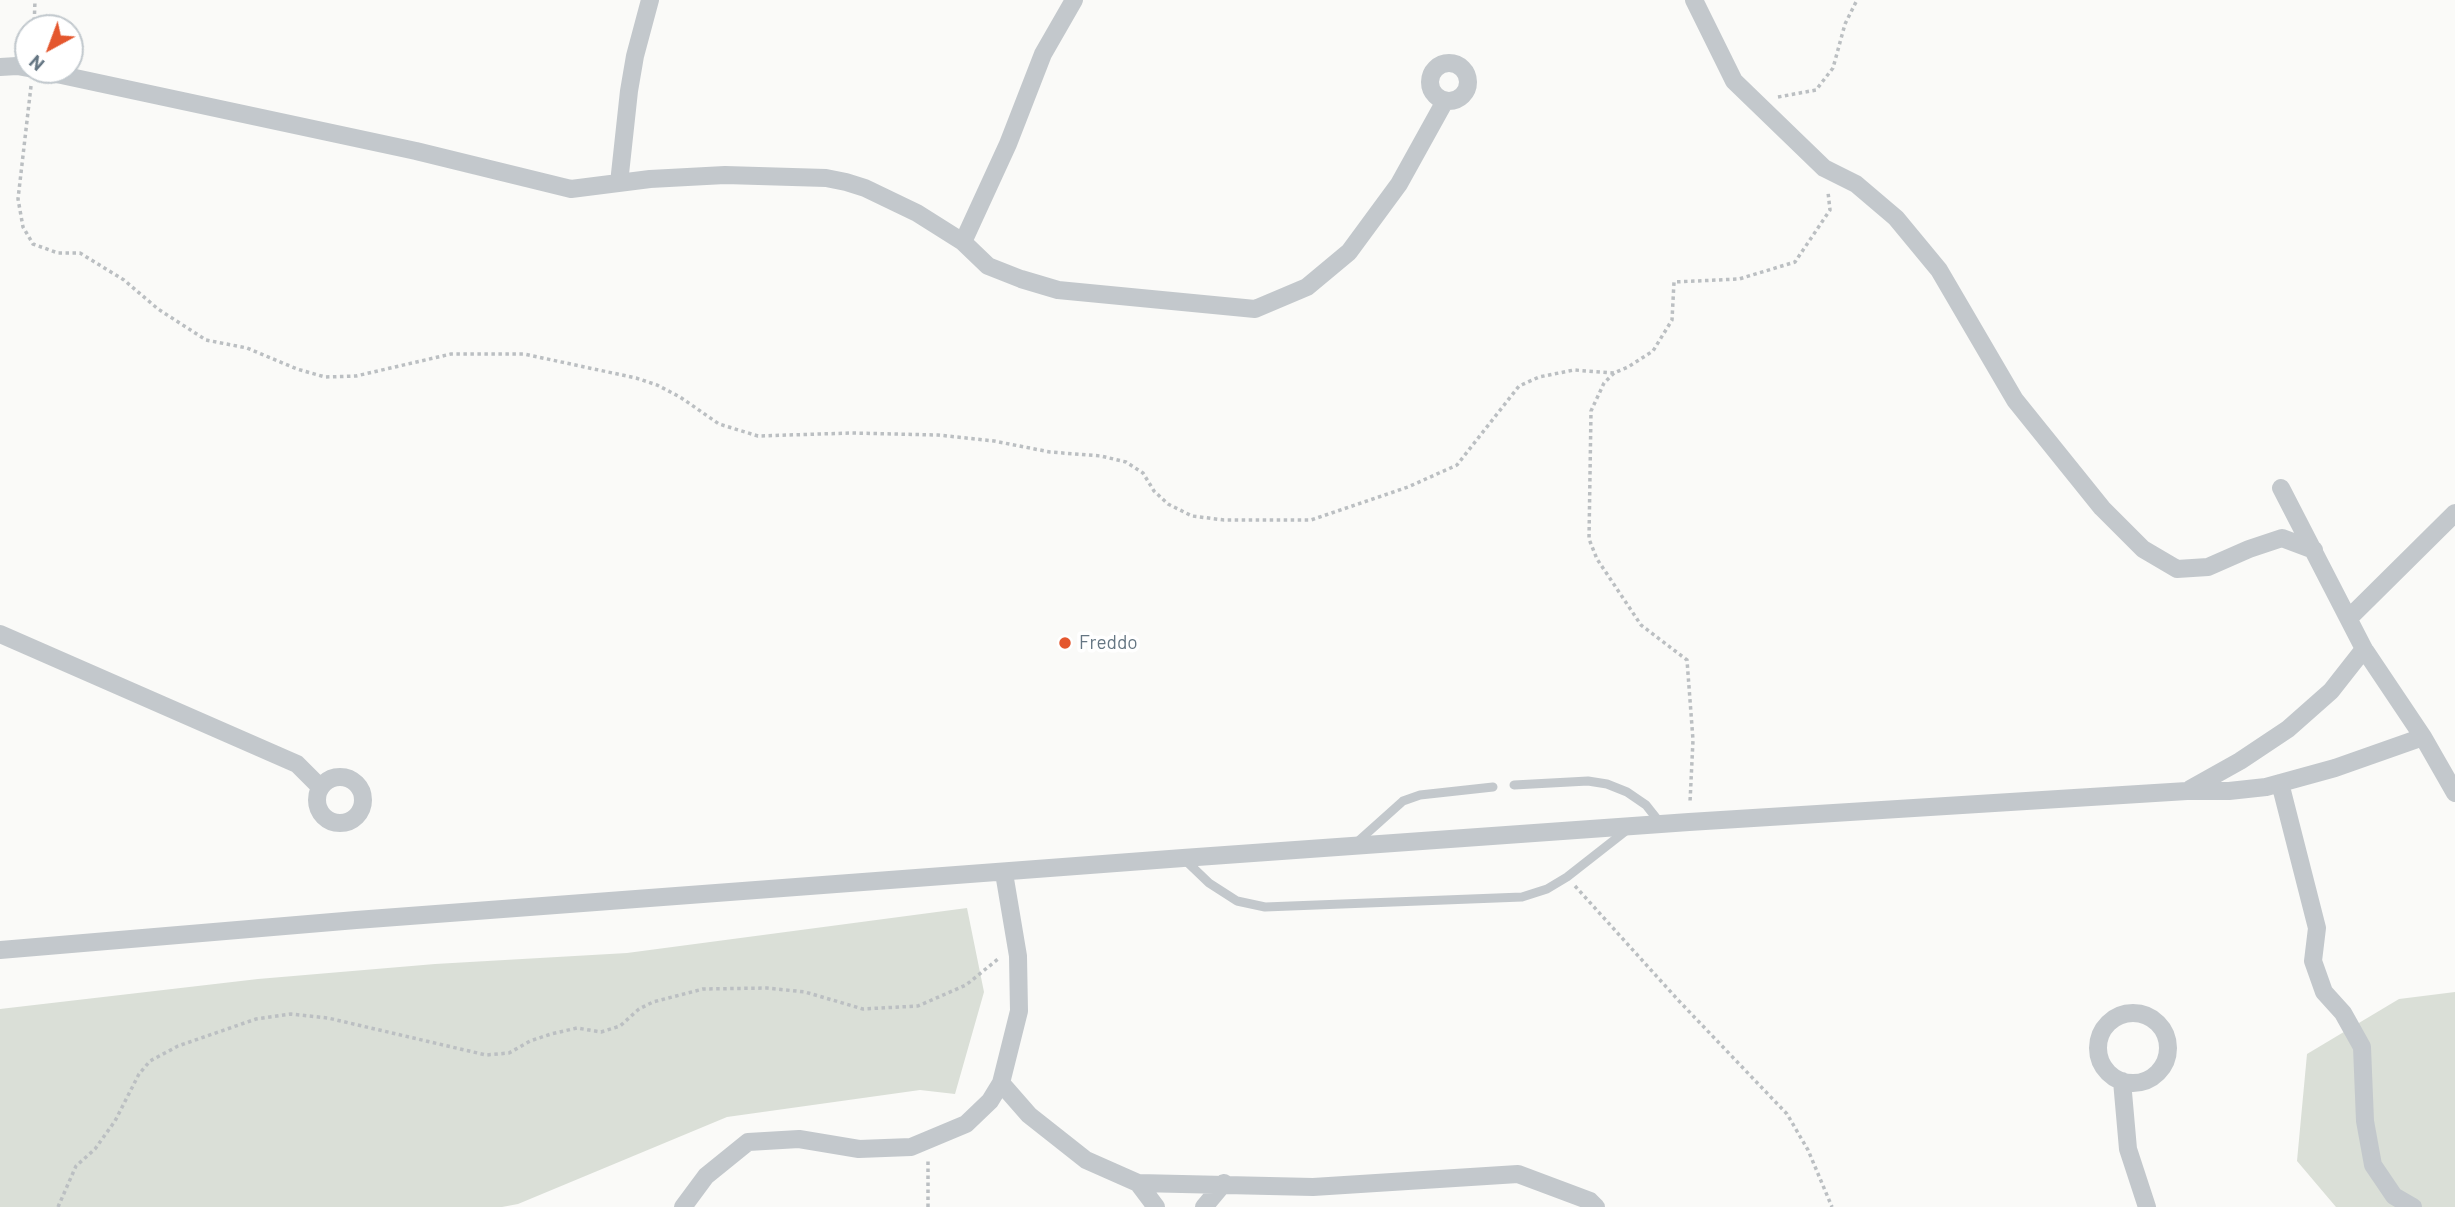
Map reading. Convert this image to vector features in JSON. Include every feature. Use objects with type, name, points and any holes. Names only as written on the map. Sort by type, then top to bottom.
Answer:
[{"type":"street","points":[[619,183],[629,91],[650,0]]},
{"type":"street","points":[[964,242],[1008,144],[1043,54],[1074,0]]},
{"type":"street","points":[[1694,0],[1734,82],[1824,168],[1856,184],[1896,218],[1939,270],[2015,400],[2102,508],[2143,549],[2177,569],[2208,567],[2282,538],[2314,550]]},
{"type":"street","points":[[82,84],[416,151],[571,189],[725,175],[825,178],[865,188],[891,199],[964,242],[988,265],[1058,290],[1255,309],[1307,287],[1349,252],[1399,184],[1445,100]]},
{"type":"street","points":[[2281,488],[2364,649],[2423,737],[2455,793]]},
{"type":"street","points":[[2349,618],[2455,513]]},
{"type":"street","points":[[0,634],[297,764],[320,787]]},
{"type":"street","points":[[2187,791],[2241,761],[2288,729],[2331,691],[2364,649]]},
{"type":"street","points":[[0,950],[356,920],[1183,858],[1689,822],[2266,787],[2335,768],[2423,737]]},
{"type":"street","points":[[2280,783],[2317,928],[2313,961],[2324,992],[2343,1013],[2362,1046],[2365,1121],[2373,1165],[2394,1196],[2413,1207]]},
{"type":"street","points":[[683,1207],[706,1176],[748,1142],[799,1139],[859,1149],[911,1147],[966,1124],[990,1101],[1001,1083],[1019,1011],[1018,956],[1004,873]]},
{"type":"street","points":[[2122,1082],[2127,1149],[2147,1207]]},
{"type":"street","points":[[1001,1083],[1029,1115],[1086,1160],[1138,1183],[1313,1186],[1518,1174],[1590,1201],[1596,1207]]},
{"type":"street","points":[[1138,1183],[1156,1207]]},
{"type":"street","points":[[1204,1207],[1224,1183]]},
{"type":"lane","points":[[1514,785],[1588,781],[1607,783],[1646,805],[1661,824]]},
{"type":"lane","points":[[1354,846],[1403,801],[1420,795],[1493,787]]},
{"type":"lane","points":[[1183,858],[1209,883],[1237,901],[1265,907],[1522,897],[1547,889],[1567,877],[1633,826]]},
{"type":"path","points":[[1752,101],[1816,90],[1833,68],[1845,24],[1857,0]]},
{"type":"path","points":[[31,84],[18,199],[23,227],[33,244],[58,253],[80,253],[124,280],[158,309],[206,340],[247,348],[325,377],[356,376],[451,355],[524,354],[657,385],[719,424],[758,436],[851,433],[939,435],[993,441],[1050,452],[1101,456],[1126,462],[1143,473],[1154,491],[1168,505],[1192,516],[1262,521],[1311,520],[1396,491],[1458,465],[1519,386],[1539,377],[1574,370],[1614,373]]},
{"type":"path","points":[[1689,822],[1693,740],[1688,660],[1641,625],[1597,559],[1589,539],[1591,411],[1605,383],[1614,373],[1653,351],[1672,320],[1674,282],[1739,279],[1795,262],[1830,210],[1824,168]]},
{"type":"path","points":[[1567,877],[1679,1001],[1787,1114],[1808,1150],[1832,1207]]},
{"type":"path","points":[[58,1207],[76,1166],[102,1140],[139,1074],[150,1061],[178,1046],[256,1020],[291,1014],[328,1018],[486,1055],[509,1052],[530,1041],[577,1028],[601,1032],[620,1026],[639,1009],[653,1002],[703,989],[768,988],[805,992],[863,1009],[918,1006],[966,985],[999,959],[1018,956]]},
{"type":"path","points":[[928,1207],[929,1140]]},
{"type":"shaded area","points":[[967,908],[984,992],[955,1094],[920,1090],[727,1117],[518,1204],[502,1207],[0,1207],[0,1009],[258,979],[435,964],[627,953]]},
{"type":"shaded area","points":[[2455,992],[2455,1207],[2336,1207],[2297,1161],[2307,1054],[2399,999]]},
{"type":"place","name":"Freddo","points":[[1065,643]]}]
